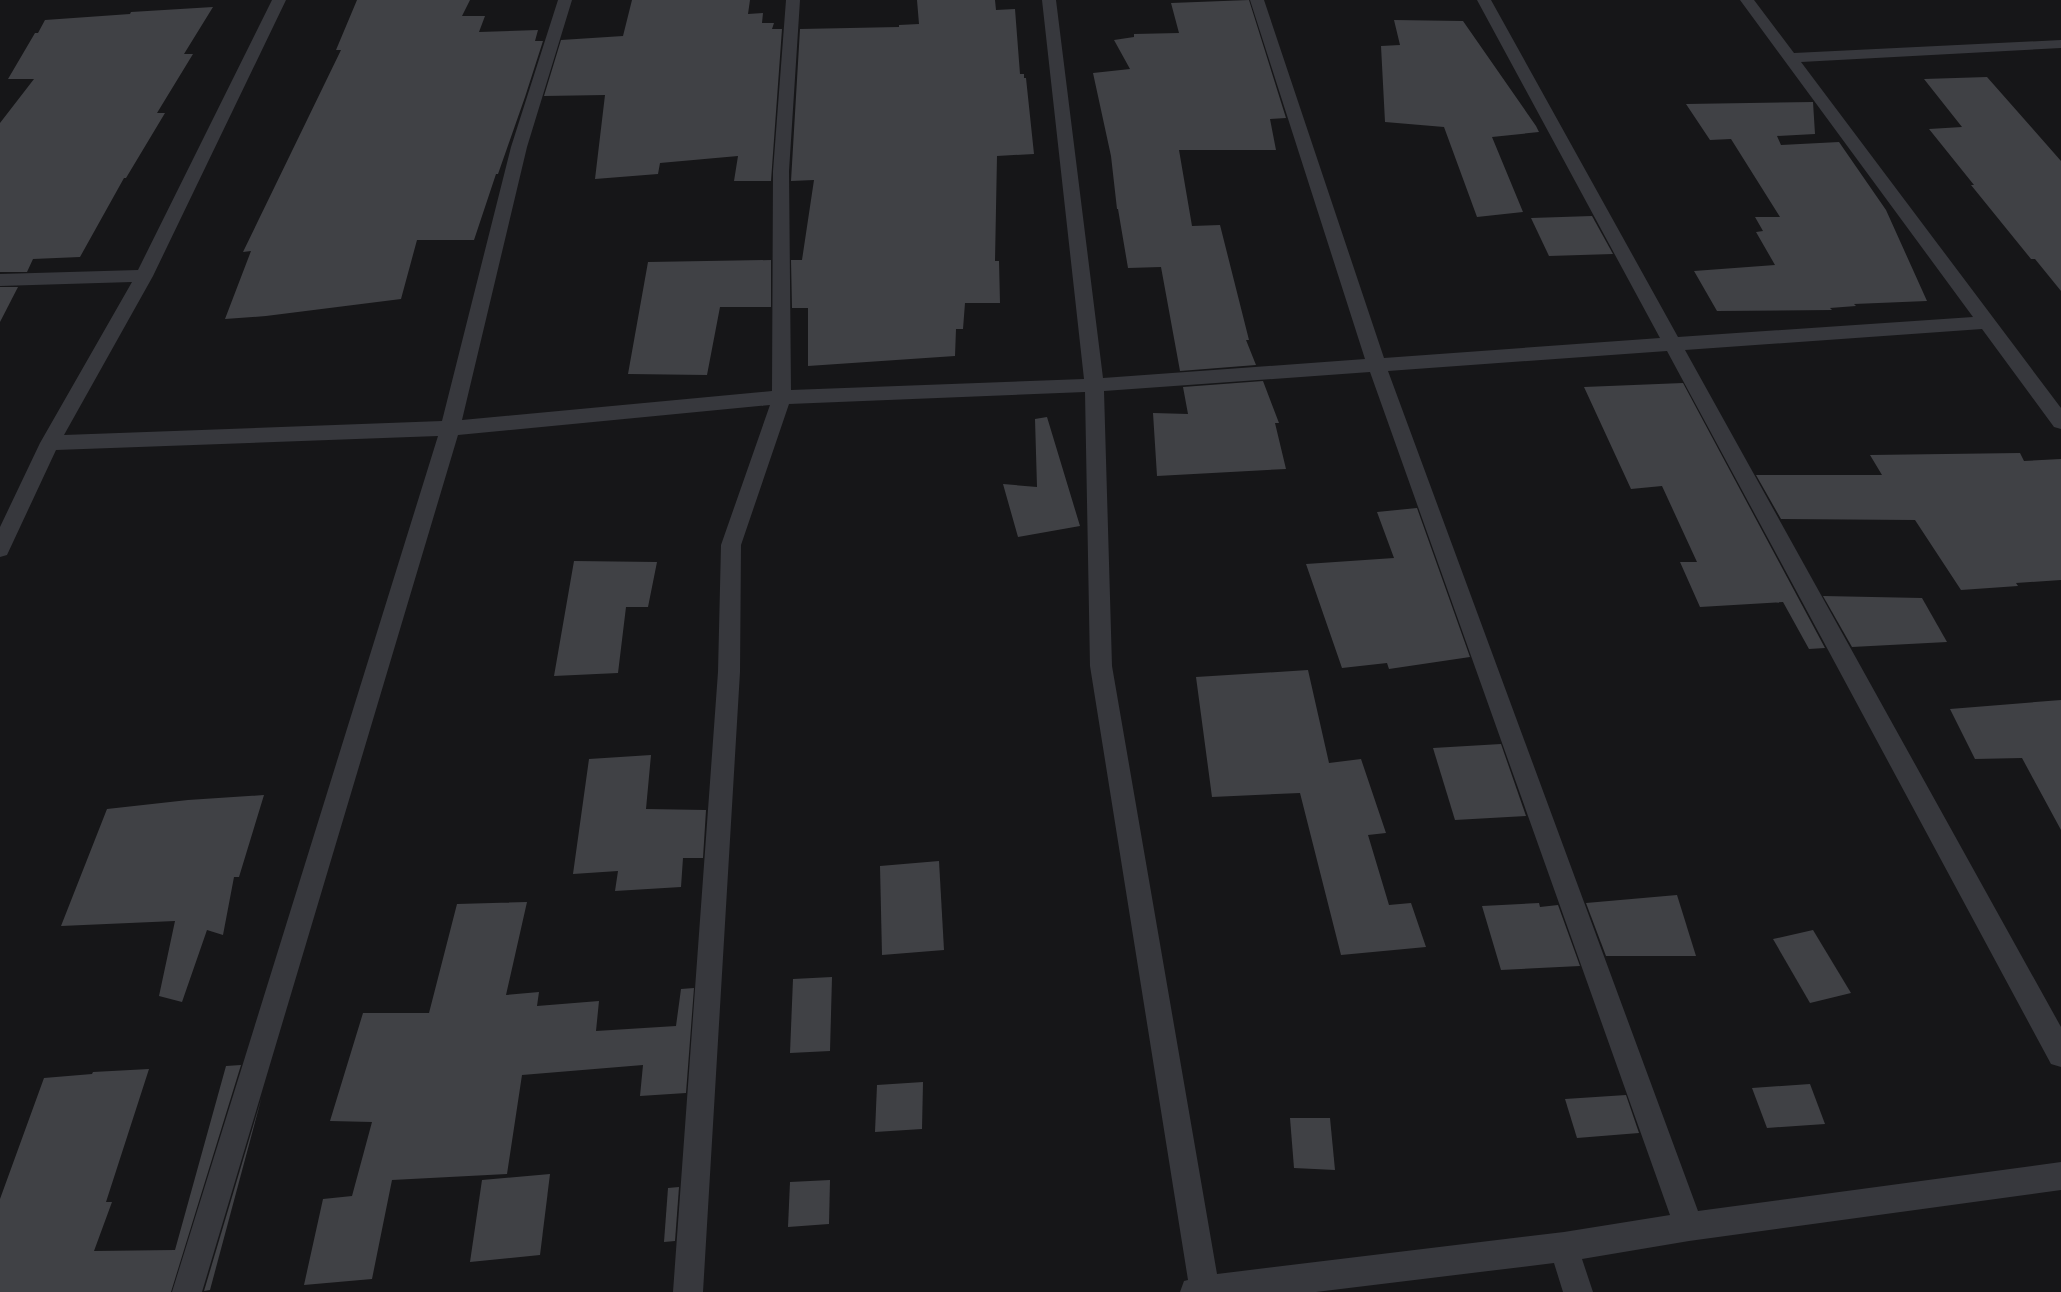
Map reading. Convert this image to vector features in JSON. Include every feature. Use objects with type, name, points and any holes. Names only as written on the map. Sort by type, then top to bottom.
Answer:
[{"type":"street","points":[[0,549],[50,444],[144,276],[279,0]]},
{"type":"street","points":[[187,1292],[450,428],[519,146],[565,0]]},
{"type":"street","points":[[688,1292],[729,672],[731,545],[782,397],[781,171],[793,0]]},
{"type":"street","points":[[1049,0],[1094,385],[1102,666],[1200,1291],[1564,1247],[1688,1227],[2061,1176]]},
{"type":"street","points":[[1257,0],[1377,366],[1688,1227]]},
{"type":"street","points":[[1484,0],[2061,1054]]},
{"type":"street","points":[[1747,0],[1985,322],[2061,422]]},
{"type":"street","points":[[1790,58],[2060,45]]},
{"type":"street","points":[[0,280],[144,276]]},
{"type":"street","points":[[50,444],[450,428],[782,397],[1094,385],[1985,322]]},
{"type":"street","points":[[1564,1247],[1578,1292]]},
{"type":"building","points":[[357,0],[470,0],[462,16],[485,16],[479,32],[538,30],[535,41],[543,41],[525,97],[498,174],[496,174],[474,240],[417,240],[401,299],[266,316],[225,319],[251,251],[243,252],[341,50],[336,50]]},
{"type":"building","points":[[632,0],[750,0],[748,14],[763,13],[762,23],[774,23],[772,29],[782,29],[771,181],[734,181],[738,156],[660,163],[658,174],[595,179],[605,95],[544,96],[561,40],[623,36]]},
{"type":"building","points":[[917,0],[995,0],[996,10],[1015,9],[1020,74],[1024,74],[1024,78],[1026,78],[1034,154],[997,156],[995,261],[999,261],[1000,303],[965,303],[963,329],[956,329],[955,356],[808,366],[808,308],[792,308],[791,260],[802,260],[814,180],[791,181],[800,29],[899,27],[899,25],[919,24]]},
{"type":"building","points":[[1249,0],[1286,118],[1270,119],[1276,150],[1179,150],[1192,226],[1220,225],[1249,340],[1246,340],[1256,365],[1180,371],[1161,267],[1128,268],[1117,209],[1111,156],[1093,73],[1130,69],[1114,40],[1134,37],[1134,34],[1179,33],[1171,3]]},
{"type":"building","points":[[213,7],[184,54],[193,54],[157,113],[165,113],[126,178],[124,178],[80,257],[33,259],[27,272],[0,272],[0,123],[34,79],[8,79],[35,33],[38,33],[45,20],[130,14],[131,12]]},
{"type":"building","points":[[1394,20],[1463,21],[1536,126],[1539,132],[1492,137],[1523,212],[1477,217],[1444,127],[1385,122],[1381,46],[1400,45]]},
{"type":"building","points":[[1987,77],[2061,161],[2061,291],[2035,259],[2031,259],[1971,185],[1974,185],[1929,129],[1962,127],[1924,79]]},
{"type":"building","points":[[1813,102],[1815,134],[1777,136],[1781,145],[1839,142],[1886,210],[1927,301],[1854,304],[1856,306],[1830,308],[1832,310],[1717,311],[1694,271],[1775,265],[1756,232],[1763,231],[1755,217],[1780,217],[1731,139],[1710,140],[1686,104]]},
{"type":"building","points":[[1592,216],[1613,254],[1549,256],[1531,218]]},
{"type":"building","points":[[771,260],[771,307],[720,307],[707,375],[628,374],[648,262]]},
{"type":"building","points":[[0,287],[18,287],[0,322]]},
{"type":"building","points":[[1263,381],[1279,423],[1275,423],[1286,469],[1157,476],[1153,413],[1188,414],[1183,387]]},
{"type":"building","points":[[1683,383],[1825,648],[1809,649],[1783,602],[1700,607],[1680,562],[1697,562],[1662,486],[1631,489],[1584,387]]},
{"type":"building","points":[[1047,417],[1080,526],[1018,537],[1003,484],[1037,487],[1035,419]]},
{"type":"building","points":[[2020,453],[2024,461],[2061,459],[2061,580],[2016,583],[2018,586],[1961,590],[1915,520],[1781,519],[1756,475],[1882,475],[1870,455]]},
{"type":"building","points":[[1417,508],[1470,657],[1389,669],[1387,663],[1342,668],[1306,564],[1394,558],[1377,512]]},
{"type":"building","points":[[574,561],[657,562],[648,607],[626,607],[618,673],[554,676]]},
{"type":"building","points":[[1823,596],[1922,598],[1947,642],[1852,647]]},
{"type":"building","points":[[1308,670],[1329,763],[1361,759],[1386,833],[1368,835],[1389,905],[1411,903],[1426,947],[1341,955],[1300,793],[1212,797],[1196,677]]},
{"type":"building","points":[[2061,700],[2061,830],[2022,758],[1975,759],[1950,709]]},
{"type":"building","points":[[1501,744],[1526,816],[1455,820],[1433,748]]},
{"type":"building","points":[[651,755],[646,809],[706,810],[703,858],[683,858],[681,887],[615,891],[618,871],[573,874],[589,759]]},
{"type":"building","points":[[264,795],[239,877],[234,877],[223,935],[207,930],[182,1002],[159,996],[175,921],[61,926],[107,809],[188,800]]},
{"type":"building","points":[[939,861],[944,950],[882,955],[880,866]]},
{"type":"building","points":[[1677,895],[1696,956],[1606,956],[1586,903]]},
{"type":"building","points":[[527,902],[506,995],[539,992],[537,1006],[599,1001],[596,1031],[676,1026],[681,989],[694,988],[686,1093],[640,1096],[643,1065],[522,1075],[507,1174],[392,1180],[372,1279],[304,1285],[323,1199],[352,1196],[372,1122],[330,1121],[363,1013],[429,1013],[457,904]]},
{"type":"building","points":[[1539,903],[1540,907],[1558,905],[1580,966],[1501,970],[1482,906]]},
{"type":"building","points":[[1813,930],[1851,993],[1810,1003],[1773,939]]},
{"type":"building","points":[[832,977],[830,1051],[790,1053],[793,979]]},
{"type":"building","points":[[241,1065],[171,1292],[0,1292],[0,1199],[44,1078],[92,1074],[93,1072],[149,1069],[106,1202],[112,1202],[94,1251],[175,1250],[226,1066]]},
{"type":"building","points":[[923,1082],[922,1129],[875,1132],[877,1085]]},
{"type":"building","points":[[1810,1084],[1825,1124],[1767,1128],[1752,1088]]},
{"type":"building","points":[[1626,1095],[1639,1133],[1577,1138],[1565,1099]]},
{"type":"building","points":[[262,1096],[210,1290],[204,1291]]},
{"type":"building","points":[[1290,1118],[1330,1118],[1335,1170],[1294,1168]]},
{"type":"building","points":[[550,1174],[540,1255],[470,1262],[482,1180]]},
{"type":"building","points":[[830,1180],[829,1224],[788,1227],[790,1182]]},
{"type":"building","points":[[679,1187],[675,1241],[664,1242],[668,1188]]}]
